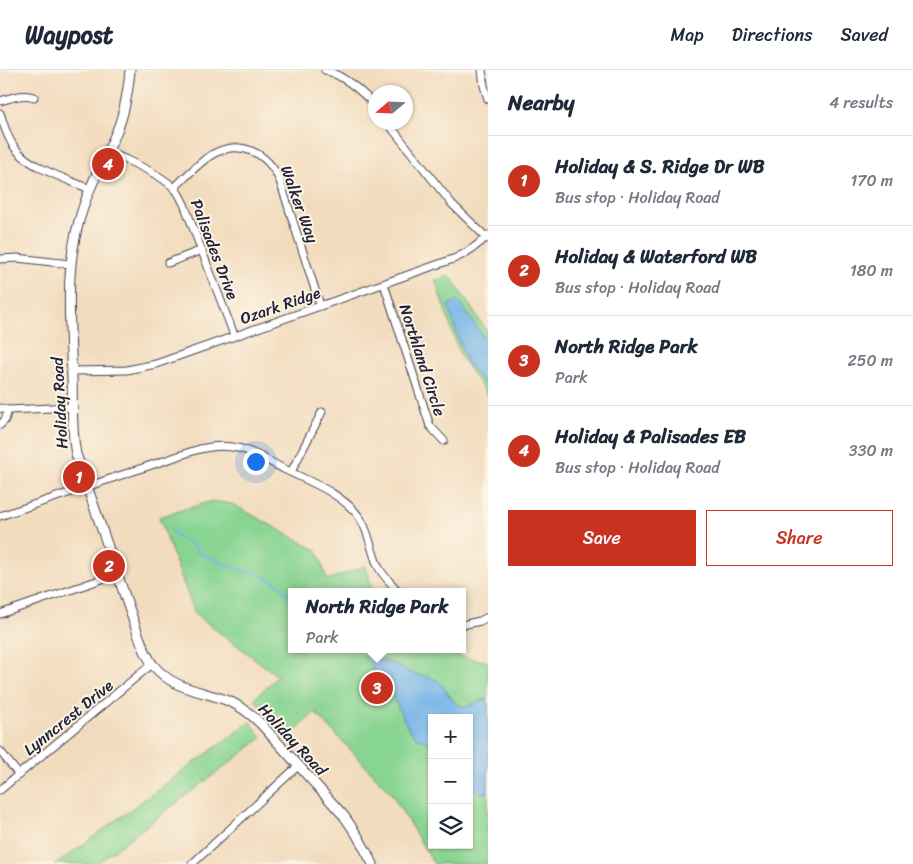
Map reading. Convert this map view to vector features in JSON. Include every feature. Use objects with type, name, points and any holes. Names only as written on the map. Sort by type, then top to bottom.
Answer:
[{"type":"street","name":"Holiday Road","points":[[130,70],[123,112],[116,134],[90,189],[78,221],[70,264],[69,302],[74,445],[76,454],[138,634],[152,664],[179,685],[227,700],[249,712],[352,827],[373,864]]},
{"type":"street","points":[[325,70],[352,84],[368,99]]},
{"type":"street","points":[[482,70],[488,99]]},
{"type":"street","points":[[0,101],[22,95],[34,97]]},
{"type":"street","points":[[0,113],[10,141],[19,153],[38,166],[90,189]]},
{"type":"street","points":[[394,130],[452,204],[487,237]]},
{"type":"street","name":"Walker Way","points":[[174,188],[208,157],[219,151],[240,148],[262,156],[271,164],[280,181],[320,305]]},
{"type":"street","name":"Palisades Drive","points":[[108,151],[157,176],[174,188],[184,204],[234,336]]},
{"type":"street","name":"Ozark Ridge","points":[[72,371],[127,370],[156,364],[456,258],[467,253],[487,237]]},
{"type":"street","points":[[168,263],[202,250]]},
{"type":"street","points":[[0,259],[17,258],[70,264]]},
{"type":"street","name":"Northland Circle","points":[[384,284],[430,426],[444,442]]},
{"type":"street","points":[[0,408],[8,410],[73,407]]},
{"type":"street","points":[[0,425],[5,420],[8,410]]},
{"type":"street","points":[[291,472],[322,412]]},
{"type":"street","points":[[0,516],[193,450],[215,446],[232,447],[242,449],[291,472],[338,497],[351,507],[365,528],[379,568],[395,588]]},
{"type":"street","points":[[0,614],[117,574]]},
{"type":"street","points":[[466,624],[488,617]]},
{"type":"street","name":"Lynncrest Drive","points":[[0,790],[152,664]]},
{"type":"street","points":[[0,751],[19,775]]},
{"type":"street","points":[[192,864],[298,766]]},
{"type":"green space","points":[[450,276],[488,333],[488,396],[461,357],[435,280]]},
{"type":"green space","points":[[212,501],[232,504],[316,550],[327,580],[366,566],[372,588],[288,588],[288,653],[452,653],[458,656],[488,662],[488,864],[434,864],[391,793],[315,712],[289,737],[254,699],[278,676],[195,614],[159,517]]},
{"type":"green space","points":[[250,722],[262,738],[96,864],[54,864],[58,863]]},
{"type":"water","points":[[458,300],[488,344],[488,388],[466,362],[448,305]]},
{"type":"water","points":[[375,659],[385,661],[415,674],[438,681],[454,702],[462,706],[469,706],[488,699],[488,793],[473,789],[473,714],[428,714],[428,742],[416,737],[408,728],[391,693],[373,671],[372,661]]},
{"type":"waterway","points":[[171,530],[181,540],[189,542],[200,554],[231,567],[263,576],[280,585],[288,595]]},
{"type":"waterway","points":[[363,656],[372,663]]},
{"type":"place","name":"Holiday & Palisades EB","points":[[108,164]]},
{"type":"place","name":"Holiday & S. Ridge Dr WB","points":[[79,477]]},
{"type":"place","name":"Holiday & Waterford WB","points":[[109,566]]},
{"type":"place","name":"North Ridge Park","points":[[377,688]]}]
